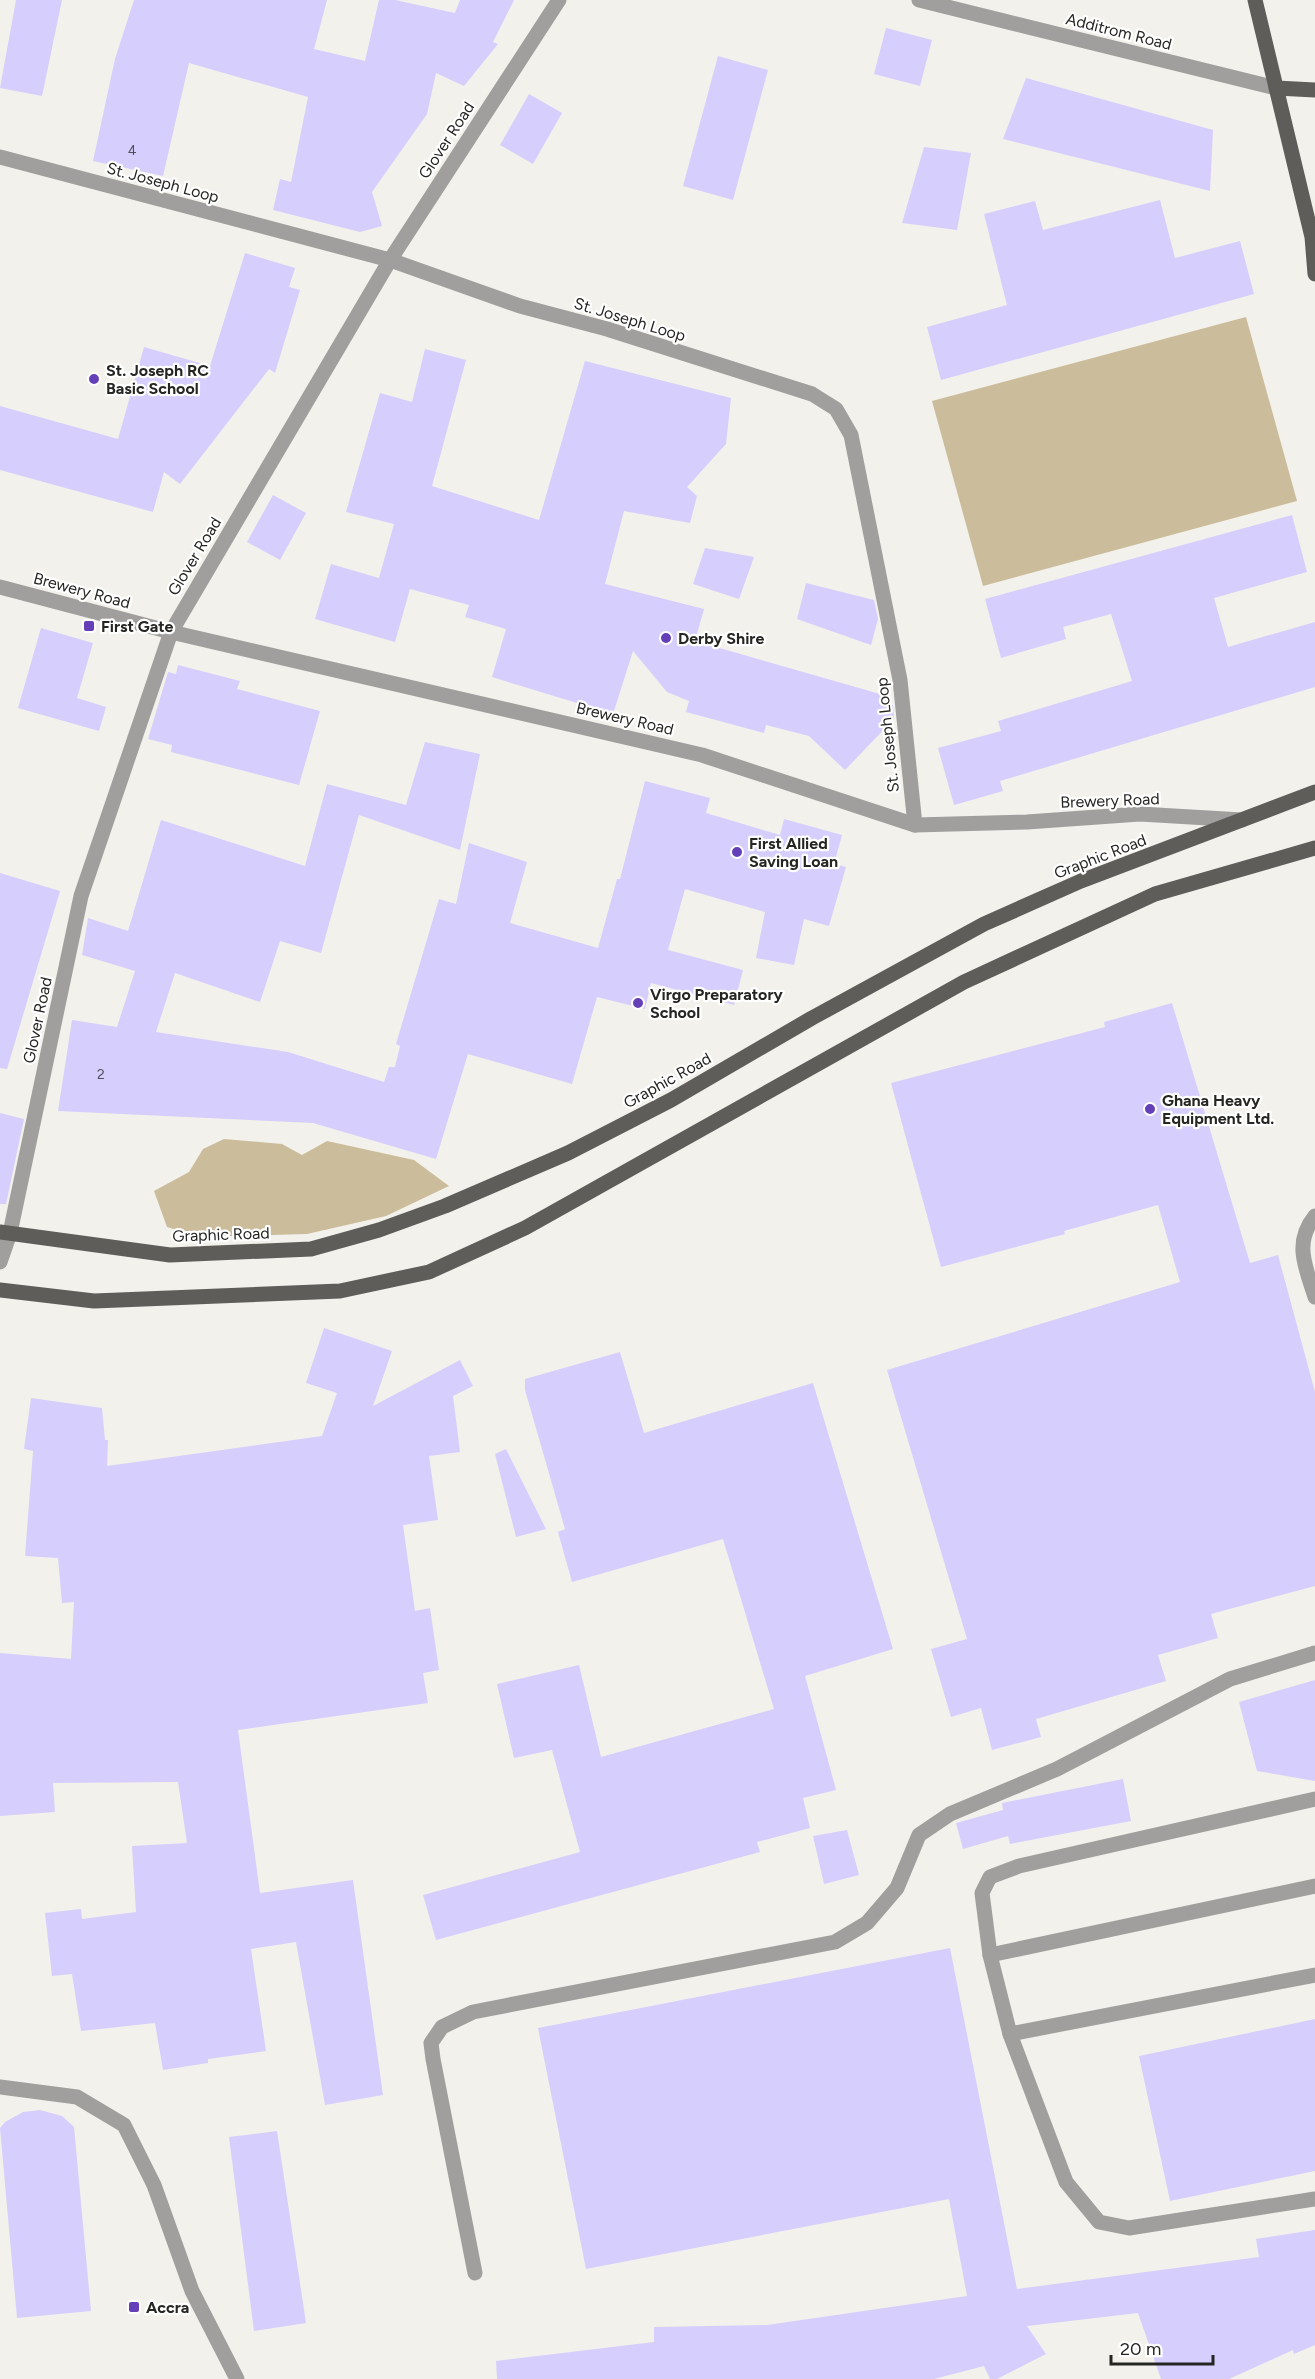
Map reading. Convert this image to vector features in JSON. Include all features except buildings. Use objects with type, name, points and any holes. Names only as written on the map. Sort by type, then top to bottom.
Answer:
[{"type":"main road","points":[[1254,0],[1314,239],[1315,274]]},
{"type":"main road","points":[[1276,88],[1315,90]]},
{"type":"main road","name":"Graphic Road","points":[[5,1232],[170,1255],[311,1248],[379,1230],[445,1206],[568,1153],[671,1100],[812,1018],[984,924],[1081,881],[1315,792]]},
{"type":"main road","points":[[0,1290],[94,1301],[340,1291],[429,1272],[525,1228],[964,982],[1155,894],[1312,851]]},
{"type":"street","name":"Glover Road","points":[[0,1262],[81,896],[171,632],[390,261],[559,0]]},
{"type":"street","name":"Additrom Road","points":[[919,0],[1276,88]]},
{"type":"street","name":"St. Joseph Loop","points":[[0,157],[390,261],[520,306],[607,329],[812,394],[836,409],[851,435],[900,680],[915,825]]},
{"type":"street","name":"Brewery Road","points":[[0,587],[171,632],[702,754],[915,825],[1016,823],[1140,814],[1245,820]]},
{"type":"street","points":[[1315,1216],[1307,1229],[1301,1252],[1315,1297]]},
{"type":"street","points":[[475,2273],[433,2060],[431,2043],[442,2027],[473,2012],[835,1942],[867,1923],[897,1888],[919,1835],[950,1814],[1057,1769],[1230,1679],[1315,1653]]},
{"type":"street","points":[[1315,1799],[1019,1866],[990,1877],[982,1893],[990,1954],[1010,2034],[1066,2182],[1099,2222],[1129,2228],[1315,2199]]},
{"type":"street","points":[[990,1954],[1315,1886]]},
{"type":"street","points":[[1010,2034],[1315,1975]]},
{"type":"street","points":[[0,2087],[77,2097],[124,2125],[154,2185],[192,2291],[237,2379]]},
{"type":"shaded area","points":[[1246,317],[1297,501],[983,586],[932,401]]},
{"type":"shaded area","points":[[224,1139],[282,1144],[302,1155],[327,1141],[414,1160],[449,1186],[386,1216],[307,1234],[200,1237],[167,1227],[154,1191],[189,1172],[203,1149]]},
{"type":"place","name":"St. Joseph RC Basic School","points":[[94,379]]},
{"type":"place","name":"First Gate","points":[[89,626]]},
{"type":"place","name":"Derby Shire","points":[[666,638]]},
{"type":"place","name":"First Allied Saving Loan","points":[[737,852]]},
{"type":"place","name":"Virgo Preparatory School","points":[[638,1003]]},
{"type":"place","name":"Ghana Heavy Equipment Ltd.","points":[[1150,1109]]},
{"type":"place","name":"Accra","points":[[134,2307]]}]
